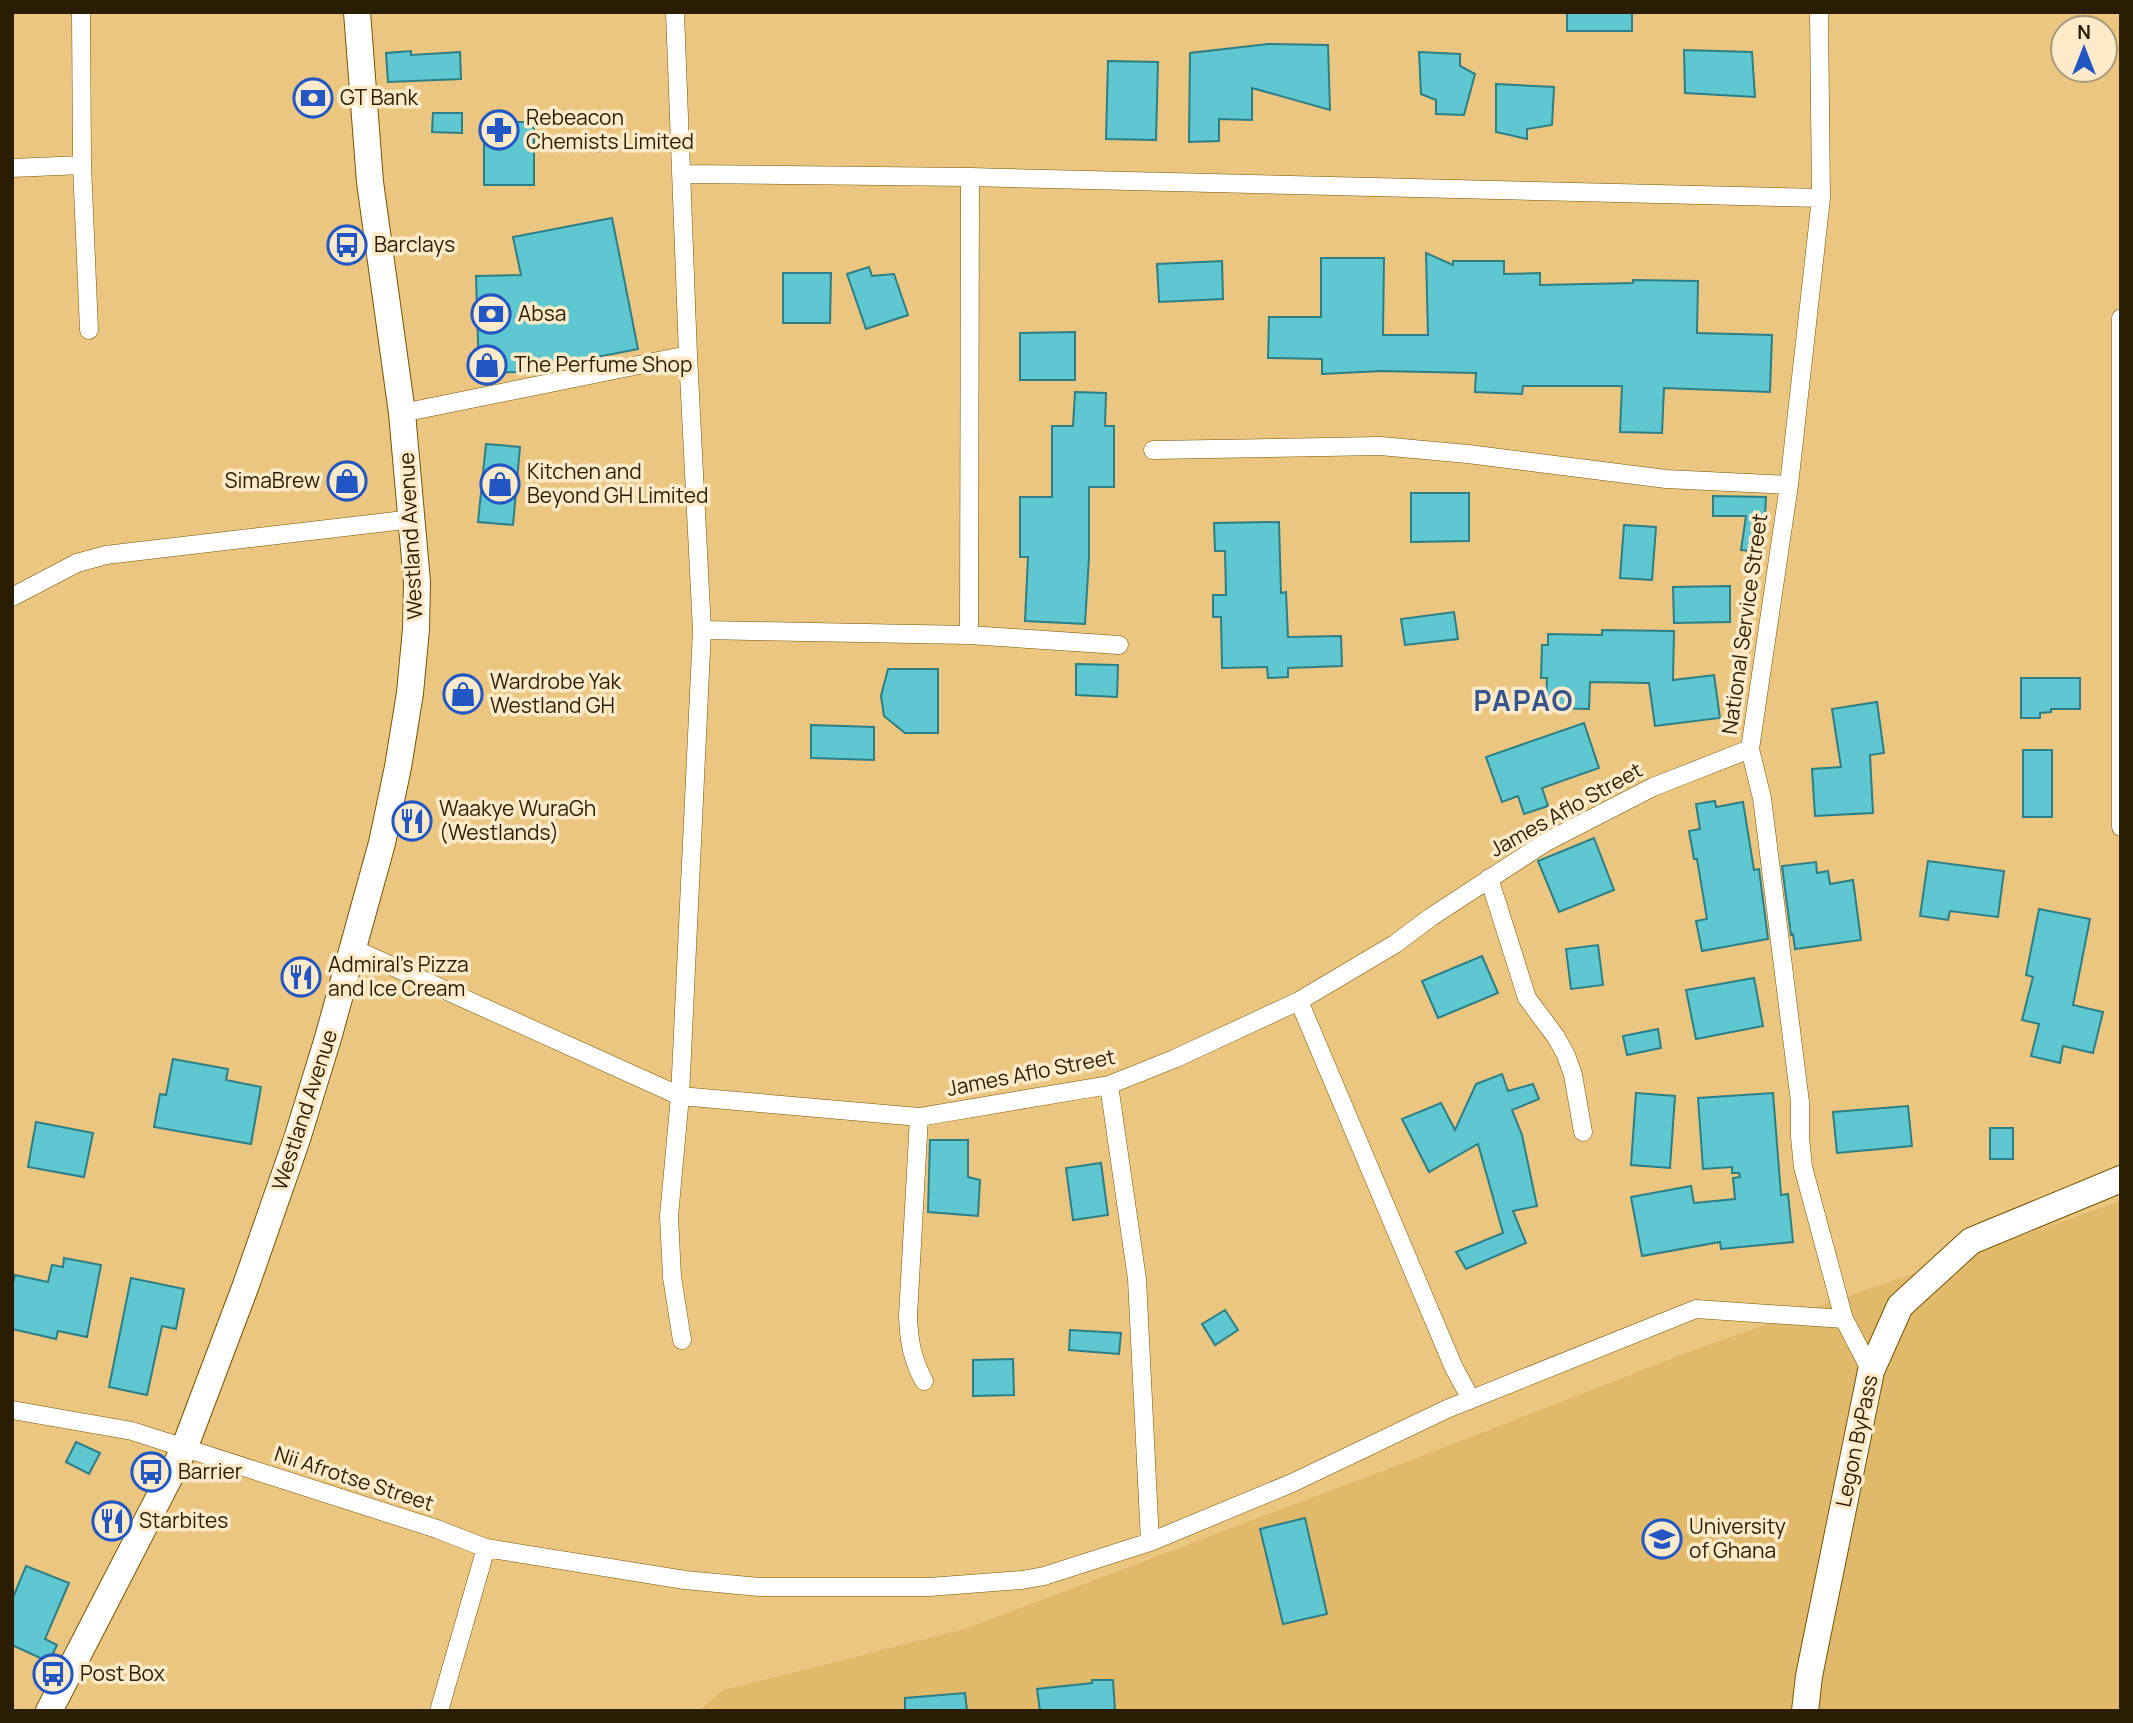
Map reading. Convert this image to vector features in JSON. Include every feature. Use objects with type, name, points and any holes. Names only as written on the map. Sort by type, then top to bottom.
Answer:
[{"type":"street","points":[[81,12],[82,165],[89,330]]},
{"type":"street","name":"Westland Avenue","points":[[49,1711],[184,1449],[246,1285],[297,1139],[354,949],[382,843],[398,767],[410,693],[417,582],[402,413],[365,137],[357,12]]},
{"type":"street","points":[[675,12],[702,630],[680,1096],[669,1216],[672,1277],[682,1340]]},
{"type":"street","name":"National Service Street","points":[[1819,12],[1821,198],[1789,485],[1750,749],[1762,798],[1800,1102],[1803,1167],[1844,1319],[1871,1371]]},
{"type":"street","points":[[12,168],[82,165]]},
{"type":"street","points":[[681,174],[971,177],[1821,198]]},
{"type":"street","points":[[969,635],[971,177]]},
{"type":"street","points":[[2121,318],[2121,827]]},
{"type":"street","points":[[402,413],[688,355]]},
{"type":"street","points":[[1153,450],[1380,446],[1468,454],[1666,479],[1789,485]]},
{"type":"street","points":[[12,597],[77,563],[106,555],[413,519]]},
{"type":"street","points":[[702,630],[969,635],[1119,645]]},
{"type":"street","name":"James Aflo Street","points":[[354,949],[680,1096],[919,1117],[1109,1086],[1174,1059],[1299,1001],[1395,944],[1546,842],[1653,787],[1750,749]]},
{"type":"street","points":[[1489,878],[1527,998],[1566,1055],[1573,1075],[1583,1132]]},
{"type":"street","points":[[1299,1001],[1454,1368],[1471,1399]]},
{"type":"street","points":[[1109,1086],[1137,1279],[1150,1542]]},
{"type":"street","points":[[919,1117],[908,1316],[909,1345],[915,1365],[924,1381]]},
{"type":"street","name":"Legon ByPass","points":[[1805,1711],[1809,1676],[1871,1371],[1900,1306],[1971,1241],[2121,1179]]},
{"type":"street","name":"Nii Afrotse Street","points":[[12,1410],[132,1431],[437,1529],[486,1548],[685,1580],[759,1587],[929,1587],[1005,1583],[1044,1576],[1150,1542],[1292,1483],[1471,1399],[1696,1309],[1844,1319]]},
{"type":"street","points":[[439,1711],[486,1548]]},
{"type":"shaded area","name":"University of Ghana","points":[[2121,1201],[2121,1711],[699,1711],[723,1690],[965,1629],[1699,1348]]},
{"type":"building","points":[[1567,12],[1632,12],[1632,31],[1567,31]]},
{"type":"building","points":[[1268,44],[1328,45],[1330,110],[1252,88],[1252,120],[1219,119],[1219,141],[1189,142],[1190,53]]},
{"type":"building","points":[[1684,50],[1752,52],[1755,97],[1685,93]]},
{"type":"building","points":[[411,51],[411,55],[460,52],[461,79],[388,82],[386,53]]},
{"type":"building","points":[[1419,52],[1460,54],[1460,66],[1475,74],[1464,115],[1436,114],[1436,100],[1421,94]]},
{"type":"building","points":[[1108,61],[1158,62],[1156,140],[1106,139]]},
{"type":"building","points":[[1496,84],[1554,87],[1552,125],[1527,129],[1527,139],[1496,132]]},
{"type":"building","points":[[433,113],[462,113],[462,133],[432,132]]},
{"type":"building","points":[[484,122],[534,122],[534,185],[484,185]]},
{"type":"building","points":[[612,218],[638,349],[522,372],[479,373],[476,276],[521,275],[513,237]]},
{"type":"building","points":[[1426,253],[1453,265],[1453,261],[1504,261],[1504,274],[1540,273],[1540,285],[1633,283],[1633,280],[1698,281],[1697,333],[1772,335],[1770,392],[1664,388],[1662,433],[1620,432],[1622,386],[1523,386],[1522,394],[1475,392],[1476,373],[1381,371],[1322,374],[1322,359],[1268,358],[1269,317],[1321,317],[1321,258],[1384,258],[1383,335],[1428,335]]},
{"type":"building","points":[[1222,261],[1223,299],[1159,302],[1157,264]]},
{"type":"building","points":[[869,267],[872,276],[894,274],[908,315],[866,329],[847,274]]},
{"type":"building","points":[[783,273],[831,273],[830,323],[783,323]]},
{"type":"building","points":[[1075,332],[1075,380],[1020,380],[1020,333]]},
{"type":"building","points":[[1075,392],[1106,393],[1105,426],[1114,426],[1114,487],[1089,487],[1085,624],[1025,621],[1028,557],[1020,557],[1020,497],[1052,497],[1052,426],[1073,426]]},
{"type":"building","points":[[486,444],[520,447],[513,525],[478,522]]},
{"type":"building","points":[[1411,493],[1469,493],[1469,541],[1411,542]]},
{"type":"building","points":[[1713,496],[1766,497],[1763,553],[1741,550],[1746,516],[1713,516]]},
{"type":"building","points":[[1279,522],[1281,593],[1286,592],[1288,637],[1341,636],[1342,666],[1288,668],[1288,677],[1268,678],[1267,667],[1222,668],[1221,617],[1213,617],[1213,595],[1226,595],[1225,551],[1215,551],[1214,523]]},
{"type":"building","points":[[1624,525],[1656,527],[1652,580],[1620,578]]},
{"type":"building","points":[[1730,586],[1730,622],[1674,623],[1673,587]]},
{"type":"building","points":[[1454,612],[1458,639],[1405,645],[1401,619]]},
{"type":"building","points":[[1602,630],[1674,631],[1673,680],[1714,675],[1720,718],[1655,726],[1649,683],[1590,682],[1589,709],[1546,708],[1547,678],[1541,678],[1542,645],[1548,645],[1548,634],[1602,635]]},
{"type":"building","points":[[1076,664],[1118,665],[1117,697],[1076,695]]},
{"type":"building","points":[[888,669],[938,669],[938,733],[905,733],[884,716],[881,696]]},
{"type":"building","points":[[2021,678],[2080,678],[2080,709],[2051,709],[2051,712],[2040,713],[2040,718],[2021,718]]},
{"type":"building","points":[[1877,702],[1884,753],[1870,755],[1873,813],[1815,816],[1812,769],[1841,767],[1832,709]]},
{"type":"building","points":[[1584,723],[1599,768],[1542,788],[1548,806],[1524,814],[1518,796],[1502,802],[1486,757]]},
{"type":"building","points":[[811,725],[874,727],[874,760],[811,758]]},
{"type":"building","points":[[2023,750],[2052,750],[2052,817],[2023,817]]},
{"type":"building","points":[[1715,801],[1716,807],[1743,802],[1754,870],[1759,869],[1768,939],[1702,951],[1696,921],[1707,919],[1697,859],[1694,859],[1689,831],[1700,829],[1696,804]]},
{"type":"building","points":[[1594,838],[1614,890],[1559,912],[1538,861]]},
{"type":"building","points":[[1928,861],[2004,871],[1998,917],[1950,911],[1948,920],[1920,916]]},
{"type":"building","points":[[1816,862],[1817,873],[1828,871],[1830,884],[1853,880],[1861,940],[1795,949],[1782,866]]},
{"type":"building","points":[[2039,909],[2090,919],[2073,1005],[2103,1012],[2093,1053],[2063,1046],[2060,1063],[2031,1056],[2039,1024],[2022,1020],[2033,977],[2026,975]]},
{"type":"building","points":[[1598,945],[1603,985],[1571,989],[1566,949]]},
{"type":"building","points":[[1482,956],[1498,993],[1438,1018],[1422,981]]},
{"type":"building","points":[[1754,978],[1763,1026],[1696,1039],[1686,990]]},
{"type":"building","points":[[1658,1029],[1661,1048],[1627,1055],[1623,1036]]},
{"type":"building","points":[[173,1059],[228,1069],[226,1080],[261,1087],[251,1144],[154,1127],[160,1094],[166,1095]]},
{"type":"building","points":[[1502,1074],[1508,1091],[1533,1084],[1539,1099],[1512,1110],[1522,1135],[1537,1206],[1513,1211],[1526,1243],[1466,1269],[1456,1252],[1503,1233],[1478,1144],[1429,1172],[1402,1119],[1441,1103],[1455,1130],[1476,1084]]},
{"type":"building","points":[[1636,1093],[1675,1096],[1670,1168],[1631,1165]]},
{"type":"building","points":[[1773,1093],[1781,1195],[1788,1194],[1793,1242],[1721,1249],[1720,1242],[1642,1256],[1631,1197],[1691,1186],[1694,1203],[1735,1199],[1733,1178],[1740,1177],[1739,1173],[1732,1173],[1732,1167],[1703,1169],[1698,1098]]},
{"type":"building","points":[[1908,1106],[1912,1146],[1837,1153],[1833,1112]]},
{"type":"building","points":[[36,1122],[93,1133],[84,1177],[28,1167]]},
{"type":"building","points":[[1990,1128],[2013,1128],[2013,1159],[1990,1159]]},
{"type":"building","points":[[930,1140],[968,1140],[968,1177],[980,1180],[978,1216],[928,1212]]},
{"type":"building","points":[[1101,1163],[1108,1215],[1073,1220],[1066,1168]]},
{"type":"building","points":[[64,1258],[101,1265],[87,1337],[58,1331],[56,1339],[12,1329],[12,1286],[15,1275],[48,1282],[52,1265],[63,1267]]},
{"type":"building","points":[[131,1278],[184,1289],[176,1329],[162,1326],[147,1395],[109,1387]]},
{"type":"building","points":[[1225,1310],[1238,1330],[1215,1345],[1202,1324]]},
{"type":"building","points":[[1070,1330],[1121,1333],[1119,1354],[1069,1350]]},
{"type":"building","points":[[1013,1359],[1014,1395],[973,1396],[973,1360]]},
{"type":"building","points":[[76,1442],[100,1453],[89,1474],[66,1462]]},
{"type":"building","points":[[1305,1518],[1327,1614],[1283,1624],[1260,1529]]},
{"type":"building","points":[[26,1566],[69,1583],[45,1639],[57,1645],[49,1662],[12,1645],[12,1600]]},
{"type":"building","points":[[1092,1680],[1113,1680],[1115,1711],[1040,1711],[1037,1689],[1092,1683]]},
{"type":"building","points":[[965,1693],[967,1711],[905,1711],[905,1698]]},
{"type":"place","name":"GT Bank","points":[[313,98]]},
{"type":"place","name":"Rebeacon Chemists Limited","points":[[499,130]]},
{"type":"place","name":"Barclays","points":[[347,245]]},
{"type":"place","name":"Absa","points":[[491,314]]},
{"type":"place","name":"The Perfume Shop","points":[[487,365]]},
{"type":"place","name":"SimaBrew","points":[[347,481]]},
{"type":"place","name":"Kitchen and Beyond GH Limited","points":[[500,484]]},
{"type":"place","name":"Wardrobe Yak Westland GH","points":[[463,694]]},
{"type":"place","name":"Waakye WuraGh (Westlands)","points":[[412,821]]},
{"type":"place","name":"Admiral’s Pizza and Ice Cream","points":[[301,977]]},
{"type":"place","name":"Barrier","points":[[151,1472]]},
{"type":"place","name":"Starbites","points":[[112,1521]]},
{"type":"place","name":"University of Ghana","points":[[1662,1539]]},
{"type":"place","name":"Post Box","points":[[53,1674]]},
{"type":"district","name":"PAPAO","points":[[1524,701]]}]
